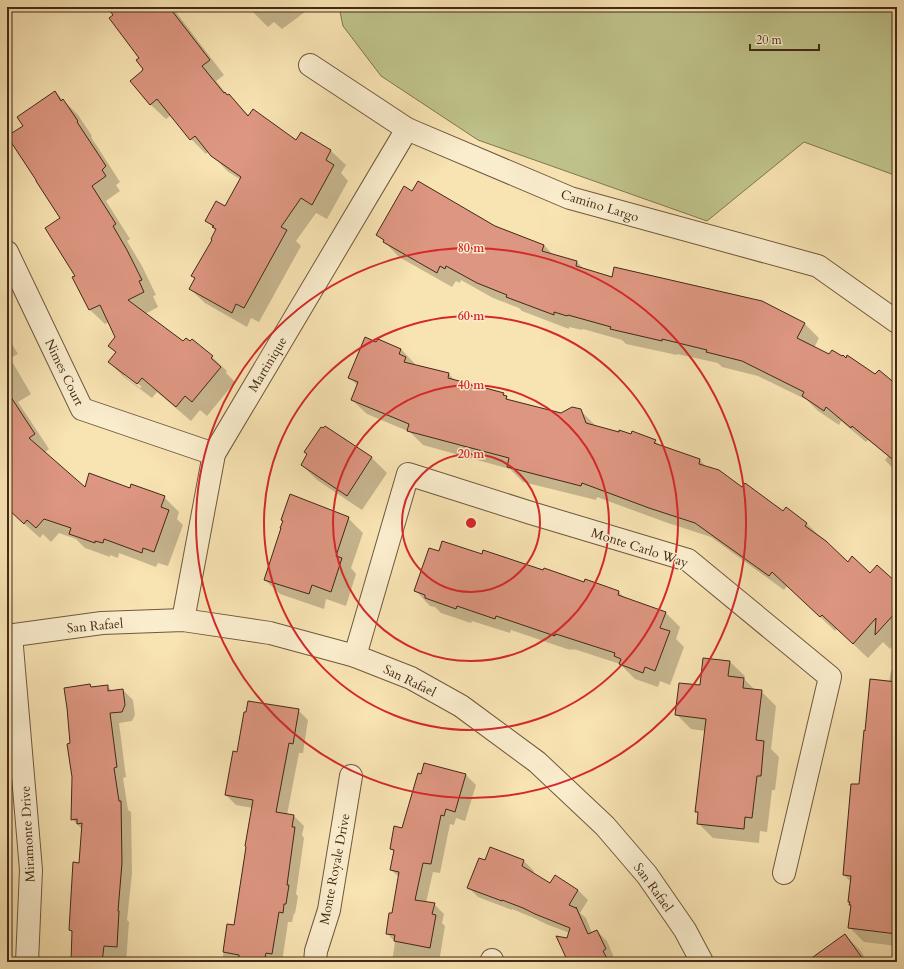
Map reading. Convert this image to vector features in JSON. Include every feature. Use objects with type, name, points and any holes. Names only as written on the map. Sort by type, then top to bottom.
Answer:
[{"type":"street","name":"Camino Largo","points":[[310,65],[407,129],[570,198],[818,266],[897,322]]},
{"type":"street","name":"Martinique","points":[[183,620],[214,454],[407,129]]},
{"type":"street","name":"Nimes Court","points":[[7,252],[82,409],[214,454]]},
{"type":"street","name":"Monte Carlo Way","points":[[355,656],[408,474],[688,560],[830,677],[784,873]]},
{"type":"street","name":"San Rafael","points":[[9,635],[102,623],[183,620],[270,633],[355,656],[411,678],[461,706],[537,762],[605,826],[648,875],[685,930],[702,962]]},
{"type":"street","name":"Miramonte Drive","points":[[9,635],[31,870],[27,962]]},
{"type":"street","name":"Monte Royale Drive","points":[[315,962],[316,951],[329,910],[351,776]]},
{"type":"green space","points":[[339,7],[897,7],[897,176],[804,142],[707,221],[478,140],[381,76],[343,26]]},
{"type":"building","points":[[107,7],[169,7],[210,60],[202,66],[224,93],[225,92],[227,95],[229,94],[248,116],[253,109],[296,140],[301,132],[331,150],[326,160],[334,165],[312,205],[301,198],[281,227],[287,230],[244,308],[236,304],[232,313],[189,289],[195,278],[191,276],[212,240],[211,239],[216,229],[212,227],[214,226],[205,221],[216,201],[225,206],[241,177],[211,156],[195,136],[190,140],[157,99],[150,105],[130,81],[143,69],[136,60],[139,58],[109,18],[113,15]]},
{"type":"building","points":[[55,91],[61,101],[63,99],[78,121],[77,122],[106,166],[102,170],[106,176],[92,186],[116,224],[113,226],[142,280],[139,281],[144,292],[128,300],[183,341],[186,338],[190,341],[192,339],[213,356],[211,358],[221,367],[192,402],[185,396],[176,407],[142,378],[137,384],[108,362],[116,352],[108,346],[115,337],[100,305],[89,310],[72,277],[75,276],[45,228],[60,218],[7,136],[23,126],[17,117]]},
{"type":"building","points":[[418,181],[495,226],[544,245],[542,251],[577,261],[576,266],[612,277],[614,267],[762,301],[805,323],[797,338],[829,354],[832,350],[846,358],[847,355],[875,374],[879,370],[897,385],[897,463],[826,407],[824,411],[802,396],[804,392],[742,361],[706,352],[707,350],[662,339],[662,341],[610,329],[611,327],[568,315],[554,312],[554,315],[506,297],[507,295],[477,283],[446,266],[445,269],[440,266],[437,273],[383,242],[384,240],[376,235],[404,186],[412,191]]},
{"type":"building","points":[[365,337],[376,342],[378,339],[401,349],[399,354],[406,357],[404,362],[449,373],[448,378],[504,393],[503,395],[507,396],[506,399],[561,413],[572,407],[581,409],[586,423],[619,432],[619,430],[631,434],[632,431],[656,440],[654,443],[700,459],[699,464],[719,470],[742,487],[745,483],[783,511],[786,507],[807,523],[805,526],[826,541],[848,562],[852,556],[870,573],[877,565],[897,583],[897,611],[875,635],[876,618],[853,644],[822,615],[820,617],[772,572],[769,576],[695,523],[649,508],[582,483],[581,486],[507,467],[509,458],[407,431],[409,424],[351,400],[358,382],[348,378]]},
{"type":"building","points":[[7,391],[35,434],[29,438],[85,487],[89,473],[130,488],[131,484],[165,496],[161,507],[169,510],[154,552],[143,548],[142,553],[104,539],[103,543],[95,541],[95,543],[69,534],[71,528],[44,519],[36,528],[27,520],[24,524],[7,508]]},
{"type":"building","points":[[325,426],[372,457],[347,496],[301,465],[307,454],[304,452],[321,427],[323,428]]},
{"type":"building","points":[[290,494],[349,517],[336,556],[342,558],[331,592],[312,585],[309,594],[264,580],[281,528],[283,521],[281,520]]},
{"type":"building","points":[[442,541],[482,554],[483,550],[543,570],[544,568],[584,582],[585,579],[619,591],[618,595],[666,612],[660,628],[670,631],[655,671],[645,667],[643,673],[619,664],[621,659],[614,656],[615,653],[559,635],[555,634],[555,636],[496,616],[495,619],[457,606],[456,609],[425,598],[425,595],[414,591],[429,548],[439,551]]},
{"type":"building","points":[[703,658],[730,661],[728,676],[744,678],[743,688],[762,690],[756,740],[764,741],[761,776],[757,776],[752,818],[745,817],[744,829],[697,824],[698,812],[695,812],[706,719],[675,715],[679,683],[700,685]]},
{"type":"building","points":[[870,679],[897,682],[897,934],[848,928],[851,905],[849,905],[850,902],[848,902],[851,876],[843,875],[851,784],[859,784]]},
{"type":"building","points":[[90,684],[91,687],[108,685],[108,691],[123,689],[125,705],[122,712],[110,713],[117,767],[114,768],[119,801],[121,801],[122,863],[117,947],[104,946],[102,962],[71,962],[72,931],[69,930],[73,862],[79,863],[82,823],[77,824],[77,819],[71,820],[72,777],[67,744],[70,743],[64,688]]},
{"type":"building","points":[[248,701],[299,709],[293,744],[289,743],[276,812],[294,815],[292,827],[295,827],[287,885],[289,885],[283,913],[279,912],[272,954],[266,953],[264,962],[239,958],[239,955],[223,952],[227,924],[234,925],[253,800],[225,795],[233,751],[237,752],[244,712],[246,712]]},
{"type":"building","points":[[424,763],[466,774],[455,812],[446,809],[444,816],[441,815],[431,864],[423,863],[415,900],[435,903],[432,914],[436,915],[430,948],[394,941],[395,935],[386,934],[389,913],[392,913],[399,872],[390,870],[394,850],[390,849],[394,826],[402,828],[418,773],[421,774]]},
{"type":"building","points":[[490,847],[524,860],[522,866],[550,883],[555,875],[578,890],[569,905],[576,907],[588,934],[597,930],[606,949],[603,951],[609,962],[568,962],[556,936],[567,938],[570,928],[523,908],[467,888],[479,858],[485,860]]},
{"type":"building","points":[[845,934],[865,962],[806,962]]}]
